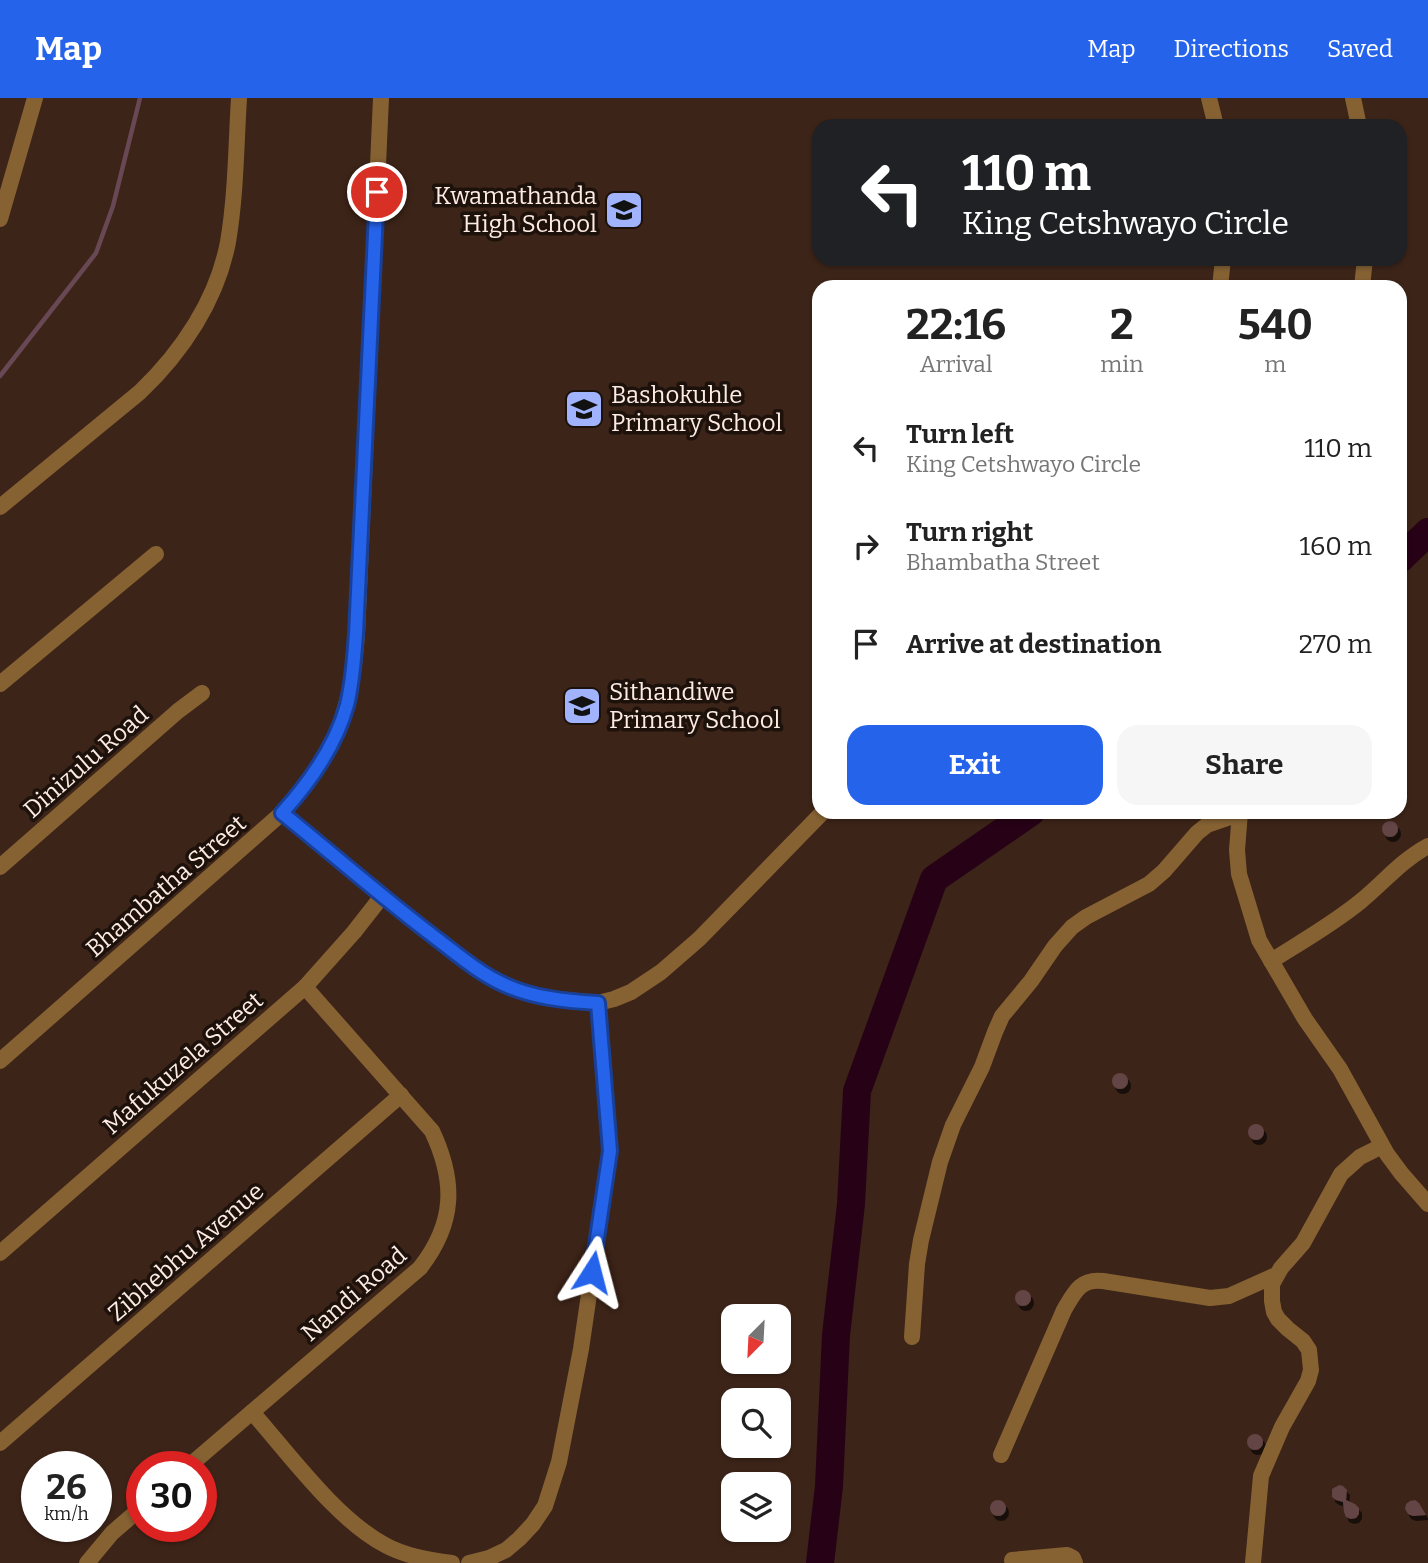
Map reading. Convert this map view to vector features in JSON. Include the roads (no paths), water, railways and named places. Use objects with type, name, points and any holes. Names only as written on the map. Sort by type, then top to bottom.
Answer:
[{"type":"street","points":[[0,219],[35,98]]},
{"type":"street","points":[[0,507],[158,375],[183,343],[206,305],[223,262],[232,216],[239,98]]},
{"type":"street","name":"Bhambatha Street","points":[[0,1061],[282,813],[309,781],[338,728],[346,706],[353,671],[358,606],[381,98]]},
{"type":"street","points":[[1209,98],[1214,119]]},
{"type":"street","points":[[1353,98],[1358,119]]},
{"type":"street","points":[[0,684],[156,554]]},
{"type":"street","name":"Dinizulu Road","points":[[0,867],[202,693]]},
{"type":"street","points":[[282,813],[422,928],[483,973],[503,984],[546,998],[598,1003],[631,992],[661,972],[699,939],[816,819]]},
{"type":"street","points":[[912,1337],[917,1264],[940,1162],[953,1125],[982,1067],[1002,1016],[1072,927],[1149,884],[1207,825],[1234,819]]},
{"type":"street","points":[[1239,819],[1237,850],[1240,874],[1259,940],[1305,1020],[1340,1069],[1382,1146],[1428,1205]]},
{"type":"street","points":[[1271,961],[1335,920],[1362,900],[1408,858],[1428,846]]},
{"type":"street","name":"Mafukuzela Street","points":[[0,1253],[305,987],[383,895]]},
{"type":"street","name":"Nandi Road","points":[[206,1451],[420,1268],[443,1229],[448,1209],[447,1172],[442,1152],[432,1131],[305,987]]},
{"type":"street","points":[[470,1563],[506,1550],[533,1524],[545,1506],[559,1462],[581,1349],[610,1151],[598,1003]]},
{"type":"street","name":"Zibhebhu Avenue","points":[[0,1443],[401,1095]]},
{"type":"street","points":[[1253,1563],[1261,1476],[1311,1370],[1309,1350],[1274,1312],[1271,1290],[1276,1275],[1303,1243],[1341,1174],[1360,1157],[1382,1146]]},
{"type":"street","points":[[1001,1455],[1064,1310],[1080,1286],[1087,1281],[1103,1281],[1210,1298],[1229,1296],[1276,1275]]},
{"type":"street","points":[[252,1412],[322,1493],[370,1536],[403,1553],[452,1563]]},
{"type":"street","points":[[87,1563],[111,1533],[126,1520]]},
{"type":"street","points":[[1012,1560],[1068,1555],[1073,1558],[1074,1563]]},
{"type":"waterway","points":[[0,376],[96,253],[113,206],[140,98]]},
{"type":"waterway","points":[[1407,552],[1428,532]]},
{"type":"waterway","points":[[820,1563],[829,1486],[836,1335],[851,1204],[857,1091],[934,879],[1021,819]]},
{"type":"place","name":"Kwamathanda High School","points":[[624,210]]},
{"type":"place","name":"Bashokuhle Primary School","points":[[584,409]]},
{"type":"place","name":"Sithandiwe Primary School","points":[[582,706]]}]
